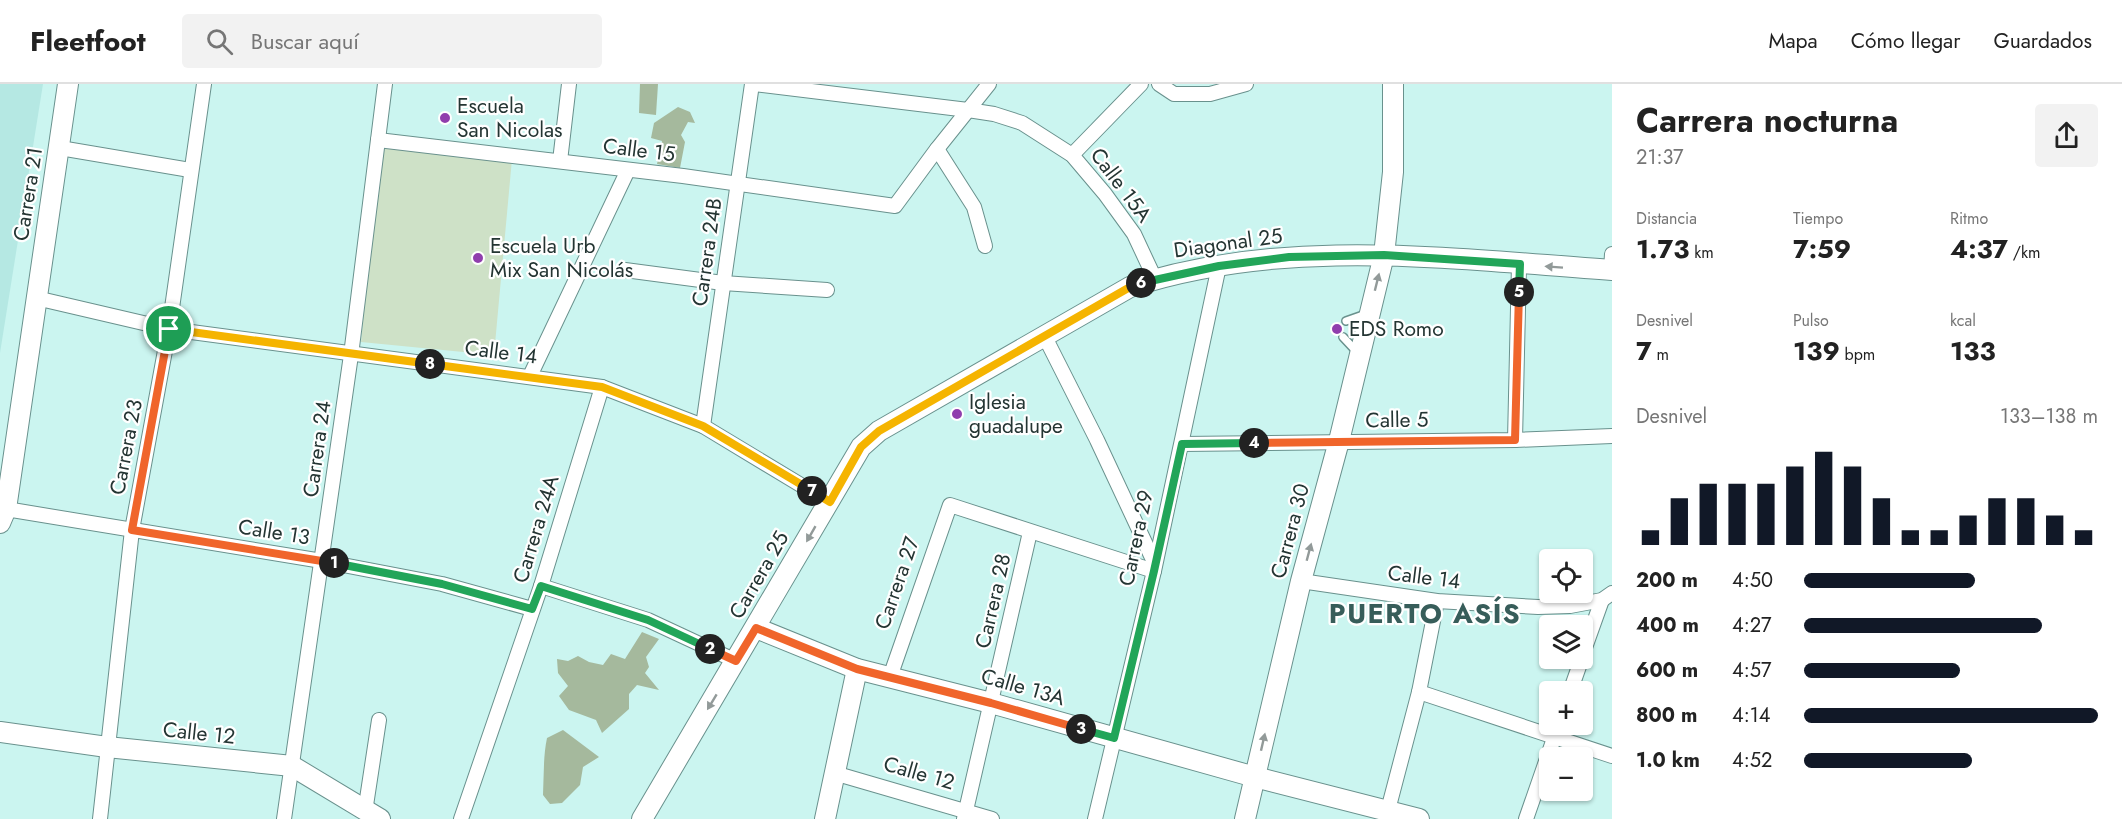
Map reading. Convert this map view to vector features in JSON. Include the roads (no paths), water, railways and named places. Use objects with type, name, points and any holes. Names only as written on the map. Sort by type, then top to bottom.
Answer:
[{"type":"street","name":"Carrera 21","points":[[3,516],[68,84]]},
{"type":"street","name":"Carrera 23","points":[[100,819],[106,747],[132,530],[169,329],[204,84]]},
{"type":"street","name":"Carrera 24","points":[[284,819],[351,355],[385,84]]},
{"type":"street","points":[[561,161],[570,84]]},
{"type":"street","name":"Calle 15A","points":[[753,84],[968,110],[994,114],[1022,123],[1072,155],[1105,194],[1134,234],[1155,279]]},
{"type":"street","name":"Carrera 24B","points":[[703,426],[753,84]]},
{"type":"street","points":[[985,246],[974,207],[937,149],[989,84]]},
{"type":"street","points":[[1072,155],[1141,84]]},
{"type":"street","points":[[1159,84],[1174,94],[1210,94],[1246,84]]},
{"type":"street","points":[[1384,255],[1393,172],[1393,84]]},
{"type":"street","name":"Calle 15","points":[[378,140],[652,172],[895,206],[937,149]]},
{"type":"street","points":[[60,148],[190,170]]},
{"type":"street","points":[[530,376],[628,170]]},
{"type":"street","points":[[1612,254],[1612,270]]},
{"type":"street","name":"Diagonal 25","points":[[861,447],[879,431],[1130,287],[1155,279],[1219,266],[1289,257],[1384,255],[1612,270]]},
{"type":"street","name":"Carrera 30","points":[[1245,819],[1301,581],[1339,441],[1384,255]]},
{"type":"street","points":[[1515,440],[1520,264]]},
{"type":"street","name":"Carrera 29","points":[[1095,819],[1155,568],[1219,266]]},
{"type":"street","points":[[625,270],[723,283],[827,290]]},
{"type":"street","name":"Calle 14","points":[[36,298],[169,329],[602,387],[703,426],[830,502]]},
{"type":"street","points":[[1045,337],[1097,440],[1155,568]]},
{"type":"street","name":"Carrera 24A","points":[[461,819],[541,586],[602,387]]},
{"type":"street","name":"Calle 5","points":[[1182,444],[1515,440],[1612,436]]},
{"type":"street","name":"Carrera 25","points":[[642,819],[861,447]]},
{"type":"street","name":"Carrera 27","points":[[890,677],[950,506],[1030,532]]},
{"type":"street","name":"Calle 13","points":[[3,516],[132,530],[322,561],[442,584],[532,609]]},
{"type":"street","points":[[1030,532],[1155,568]]},
{"type":"street","name":"Carrera 28","points":[[965,815],[1030,532]]},
{"type":"street","name":"Calle 14","points":[[1301,581],[1437,601],[1538,607],[1570,606],[1609,596]]},
{"type":"street","points":[[541,586],[648,620],[736,661]]},
{"type":"street","points":[[1593,632],[1609,596]]},
{"type":"street","points":[[1388,810],[1419,692],[1437,601]]},
{"type":"street","name":"Calle 13A","points":[[756,628],[857,669],[1419,819]]},
{"type":"street","points":[[825,819],[857,669]]},
{"type":"street","points":[[1419,692],[1539,725]]},
{"type":"street","points":[[372,815],[379,720]]},
{"type":"street","name":"Calle 12","points":[[0,732],[106,747],[291,766],[372,815]]},
{"type":"street","points":[[1526,819],[1555,735]]},
{"type":"street","points":[[1568,735],[1612,756]]},
{"type":"street","name":"Calle 12","points":[[834,773],[965,815],[992,819]]},
{"type":"lane","points":[[1346,321],[1370,312]]},
{"type":"lane","points":[[1343,337],[1360,355]]},
{"type":"place","name":"Escuela San Nicolas","points":[[445,118]]},
{"type":"place","name":"Escuela Urb Mix San Nicolás","points":[[478,258]]},
{"type":"place","name":"EDS Romo","points":[[1337,329]]},
{"type":"place","name":"Iglesia guadalupe","points":[[957,414]]},
{"type":"district","name":"PUERTO ASÍS","points":[[1425,613]]}]
